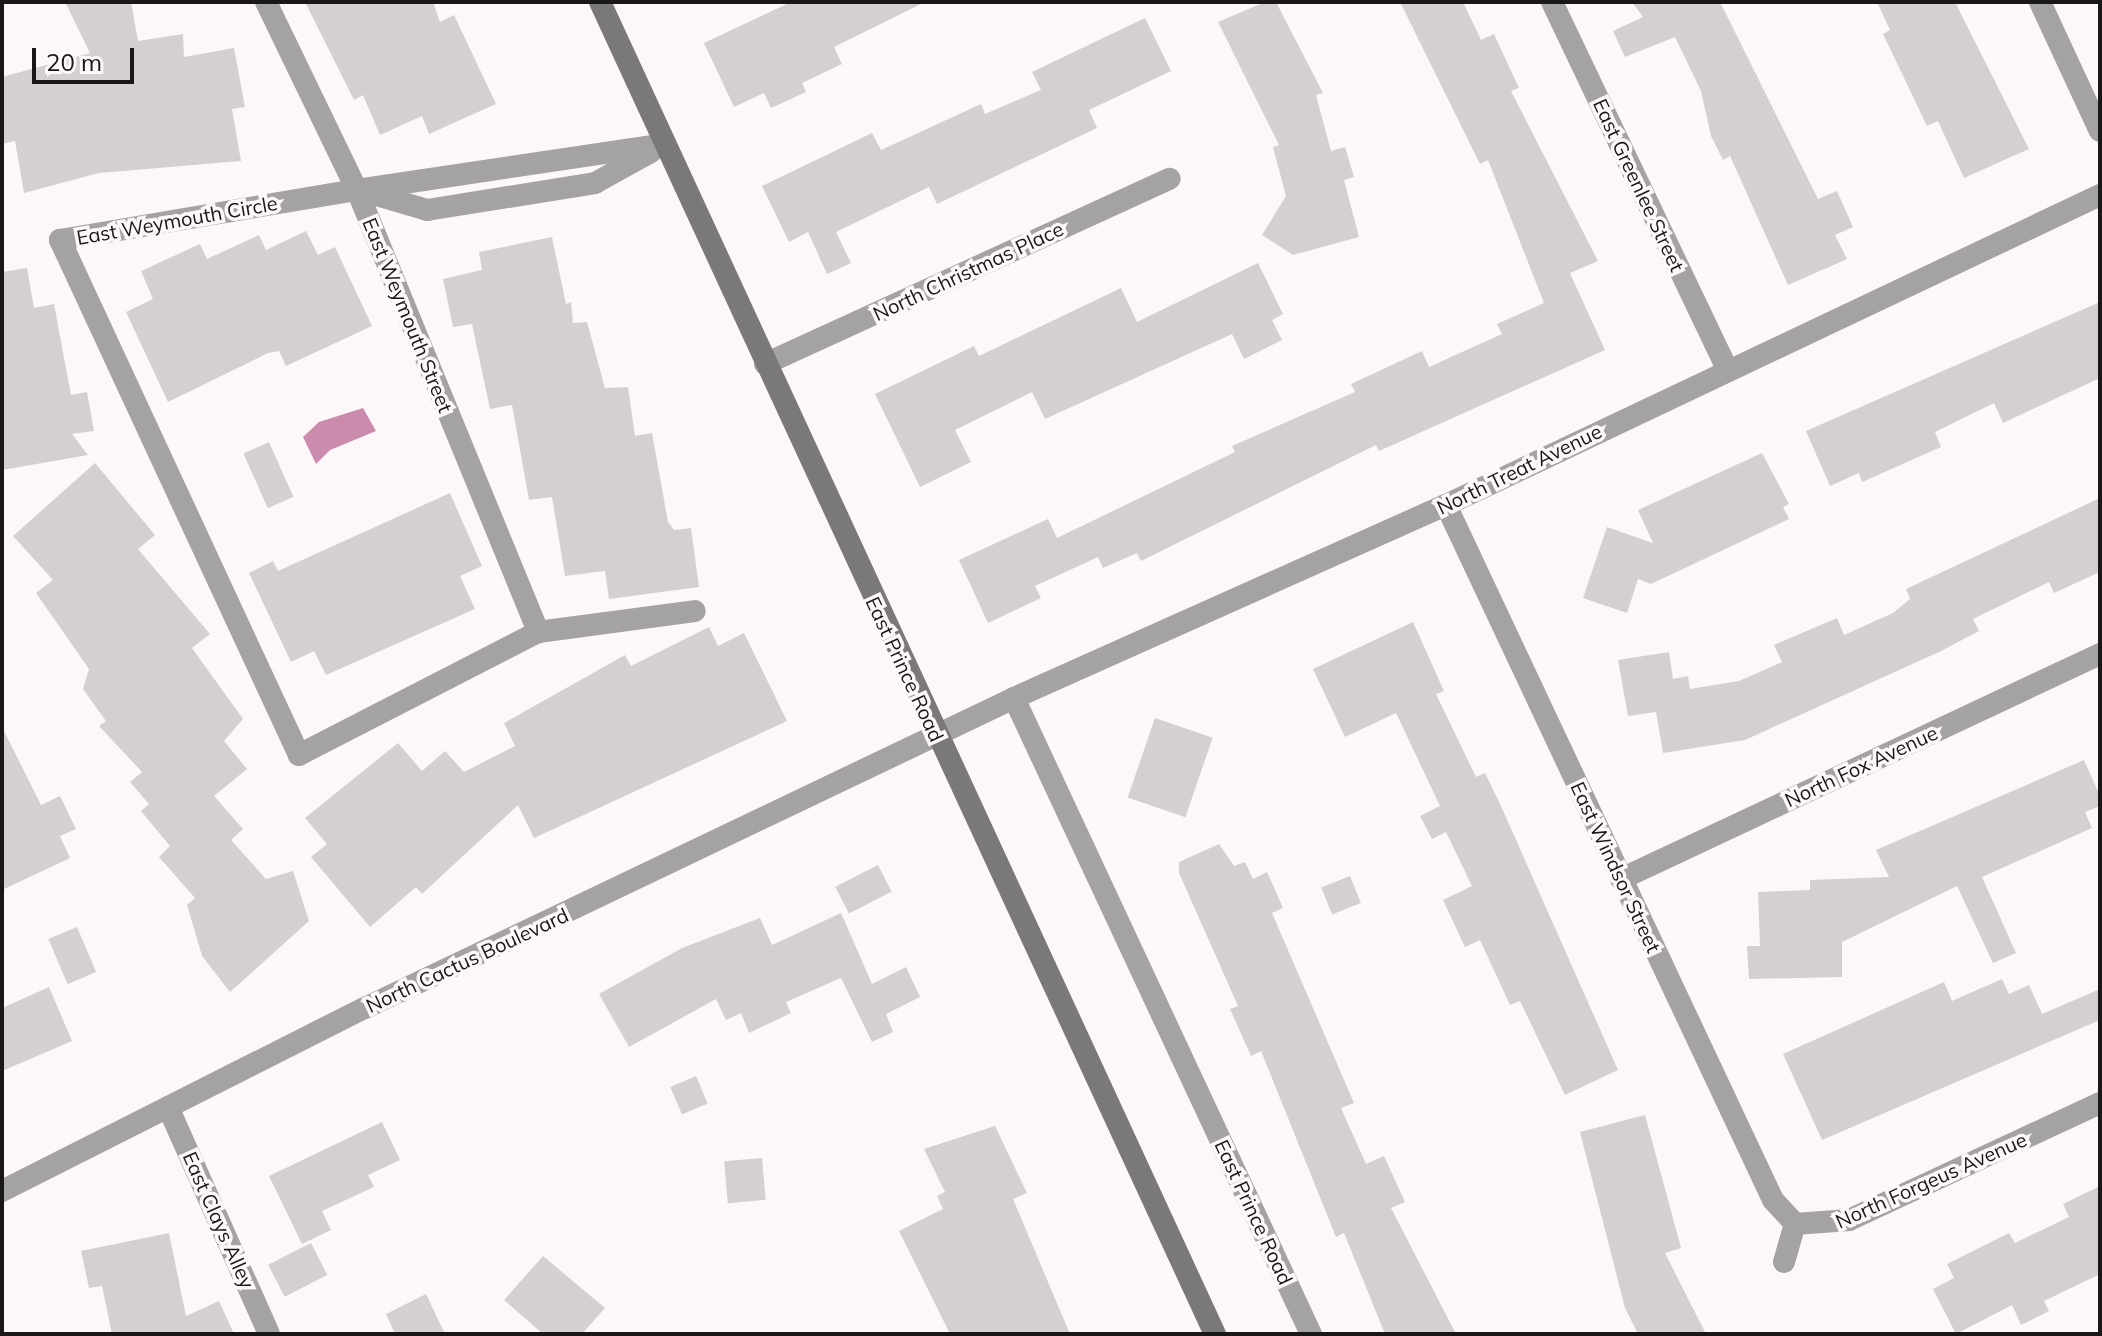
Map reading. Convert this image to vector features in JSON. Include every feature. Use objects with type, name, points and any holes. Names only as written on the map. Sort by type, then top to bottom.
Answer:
[{"type":"main road","name":"East Prince Road","points":[[600,2],[936,737],[1215,1334]]},
{"type":"street","name":"East Weymouth Street","points":[[266,2],[357,190],[538,632]]},
{"type":"street","name":"East Greenlee Street","points":[[1552,2],[1727,369]]},
{"type":"street","points":[[2040,2],[2100,131]]},
{"type":"street","points":[[357,190],[427,210],[595,183],[665,144]]},
{"type":"street","name":"North Christmas Place","points":[[765,364],[1170,179]]},
{"type":"street","name":"East Weymouth Circle","points":[[357,190],[60,240],[299,755],[538,632]]},
{"type":"street","name":"North Treat Avenue","points":[[936,737],[1014,698],[1446,505],[1727,369],[2100,195]]},
{"type":"street","name":"East Windsor Street","points":[[1446,505],[1773,1200],[1795,1224]]},
{"type":"street","points":[[538,632],[695,611]]},
{"type":"street","name":"North Fox Avenue","points":[[1621,879],[2100,654]]},
{"type":"street","name":"East Prince Road","points":[[1014,698],[1311,1334]]},
{"type":"street","name":"North Cactus Boulevard","points":[[2,1191],[168,1107],[936,737]]},
{"type":"street","name":"North Forgeus Avenue","points":[[1795,1224],[1849,1220],[2100,1103]]},
{"type":"street","name":"East Clays Alley","points":[[168,1107],[269,1334]]},
{"type":"street","points":[[1784,1262],[1795,1224]]},
{"type":"shaded area","points":[[363,408],[376,431],[330,450],[316,464],[303,437],[319,422]]},
{"type":"building","points":[[65,2],[131,2],[138,41],[183,34],[184,57],[234,48],[245,107],[232,109],[241,161],[99,173],[24,193],[15,141],[2,144],[2,77],[90,53]]},
{"type":"building","points":[[305,2],[433,2],[440,22],[454,15],[496,104],[429,134],[422,116],[380,135],[363,95],[354,100]]},
{"type":"building","points":[[791,2],[925,2],[834,47],[842,64],[802,83],[806,92],[771,108],[764,93],[734,107],[704,43]]},
{"type":"building","points":[[1265,2],[1276,2],[1323,93],[1316,95],[1331,151],[1345,147],[1354,177],[1344,180],[1359,237],[1293,255],[1262,235],[1286,196],[1273,147],[1279,145],[1218,22]]},
{"type":"building","points":[[1400,2],[1463,2],[1481,40],[1494,34],[1519,88],[1511,91],[1598,261],[1570,273],[1605,350],[1379,451],[1376,445],[1141,561],[1137,553],[1103,568],[1098,557],[1035,586],[1041,598],[988,623],[959,560],[1048,519],[1057,538],[1235,452],[1232,446],[1355,392],[1351,384],[1422,351],[1429,367],[1502,334],[1497,324],[1544,303],[1488,160],[1480,164]]},
{"type":"building","points":[[1632,2],[1720,2],[1818,199],[1837,191],[1853,227],[1835,235],[1847,259],[1788,285],[1730,156],[1723,160],[1711,136],[1701,91],[1675,37],[1625,57],[1613,31],[1643,17]]},
{"type":"building","points":[[1877,2],[1955,2],[2029,149],[1964,178],[1938,121],[1927,126],[1883,34],[1890,30]]},
{"type":"building","points":[[1145,18],[1171,71],[1089,110],[1097,128],[937,204],[929,187],[836,232],[851,263],[827,274],[808,232],[789,242],[762,186],[872,133],[881,150],[981,104],[985,114],[1041,90],[1032,72]]},
{"type":"building","points":[[306,231],[318,255],[335,247],[372,326],[286,366],[279,351],[268,353],[168,402],[126,312],[153,299],[141,271],[200,244],[207,259],[259,235],[266,250]]},
{"type":"building","points":[[552,237],[566,304],[571,302],[573,323],[587,322],[605,388],[628,387],[635,436],[652,433],[668,522],[674,530],[691,528],[699,587],[609,599],[605,571],[565,576],[552,497],[529,500],[512,405],[490,409],[472,324],[453,327],[443,279],[482,270],[479,252]]},
{"type":"building","points":[[1258,263],[1283,314],[1272,320],[1282,340],[1244,359],[1232,334],[1045,419],[1032,392],[955,430],[971,462],[920,487],[875,394],[974,346],[979,356],[1121,288],[1137,322]]},
{"type":"building","points":[[27,268],[34,308],[54,304],[71,395],[87,392],[94,431],[72,434],[88,455],[2,470],[2,272]]},
{"type":"building","points":[[2100,302],[2100,378],[2003,423],[1994,403],[1935,432],[1941,447],[1862,482],[1859,473],[1830,486],[1806,431]]},
{"type":"building","points":[[269,442],[293,497],[268,508],[243,453]]},
{"type":"building","points":[[1762,453],[1789,504],[1783,507],[1789,519],[1651,584],[1638,579],[1627,613],[1583,598],[1607,527],[1653,543],[1638,510]]},
{"type":"building","points":[[95,463],[155,535],[138,549],[210,634],[192,648],[243,719],[224,741],[247,769],[214,796],[243,829],[231,840],[266,879],[293,871],[309,921],[230,992],[202,956],[187,905],[195,898],[159,857],[170,846],[141,811],[149,804],[130,782],[142,772],[99,726],[106,721],[83,689],[89,669],[36,593],[53,580],[13,536]]},
{"type":"building","points":[[450,493],[482,566],[460,576],[475,609],[326,675],[314,651],[291,662],[249,573],[273,561],[278,571]]},
{"type":"building","points":[[2100,498],[2100,572],[2054,593],[2049,582],[1973,619],[1979,631],[1941,651],[1745,740],[1663,753],[1656,712],[1628,716],[1618,660],[1669,652],[1673,679],[1688,676],[1690,689],[1739,681],[1782,662],[1774,645],[1837,618],[1844,635],[1893,613],[1910,599],[1906,589]]},
{"type":"building","points":[[1413,622],[1444,691],[1436,694],[1476,777],[1485,773],[1501,806],[1618,1070],[1565,1095],[1520,1001],[1510,1005],[1480,940],[1465,947],[1443,900],[1472,886],[1446,832],[1432,839],[1420,816],[1440,806],[1396,713],[1345,737],[1313,669]]},
{"type":"building","points":[[709,627],[718,646],[744,633],[787,721],[534,838],[518,805],[422,894],[416,887],[370,927],[311,857],[327,844],[305,818],[398,743],[422,771],[445,751],[464,772],[515,746],[504,723],[625,655],[631,666]]},
{"type":"building","points":[[1155,718],[1213,738],[1185,817],[1128,797]]},
{"type":"building","points":[[2,727],[41,805],[60,796],[76,829],[60,836],[70,858],[2,890]]},
{"type":"building","points":[[2084,760],[2100,796],[2100,806],[2085,812],[2092,828],[1982,877],[2016,953],[1993,963],[1957,886],[1842,942],[1842,977],[1749,979],[1747,946],[1760,946],[1758,892],[1810,890],[1810,880],[1889,877],[1876,850]]},
{"type":"building","points":[[1219,844],[1234,866],[1245,862],[1253,879],[1267,872],[1283,908],[1272,913],[1354,1103],[1341,1108],[1366,1164],[1384,1156],[1405,1202],[1391,1208],[1456,1334],[1385,1334],[1344,1233],[1336,1237],[1261,1051],[1251,1056],[1230,1009],[1238,1006],[1179,873],[1179,862]]},
{"type":"building","points":[[878,865],[892,892],[849,914],[835,887]]},
{"type":"building","points":[[1350,876],[1361,903],[1332,915],[1321,888]]},
{"type":"building","points":[[841,913],[872,984],[906,967],[920,997],[886,1014],[893,1032],[872,1042],[841,978],[786,1002],[791,1013],[749,1033],[741,1013],[726,1020],[716,999],[629,1047],[599,994],[682,948],[760,918],[772,945]]},
{"type":"building","points":[[77,927],[96,972],[68,984],[48,939]]},
{"type":"building","points":[[2002,979],[2009,994],[2029,985],[2042,1014],[2100,989],[2100,1020],[1822,1140],[1783,1054],[1944,982],[1952,1001]]},
{"type":"building","points":[[49,987],[72,1041],[2,1071],[2,1008]]},
{"type":"building","points":[[696,1076],[708,1104],[682,1115],[670,1087]]},
{"type":"building","points":[[1645,1115],[1681,1248],[1665,1253],[1706,1334],[1638,1334],[1625,1308],[1580,1132]]},
{"type":"building","points":[[382,1122],[400,1160],[368,1175],[374,1187],[322,1211],[331,1230],[302,1244],[269,1176]]},
{"type":"building","points":[[995,1126],[1027,1193],[1013,1199],[1070,1334],[950,1334],[899,1231],[943,1209],[937,1196],[945,1192],[924,1149]]},
{"type":"building","points":[[762,1158],[766,1200],[728,1203],[724,1161]]},
{"type":"building","points":[[2100,1186],[2100,1274],[2044,1301],[2049,1311],[2021,1325],[2012,1305],[1956,1334],[1933,1289],[1954,1278],[1947,1264],[2009,1233],[2015,1243],[2069,1217],[2063,1204]]},
{"type":"building","points":[[169,1233],[186,1316],[219,1301],[234,1334],[112,1334],[102,1286],[89,1288],[81,1251]]},
{"type":"building","points":[[311,1243],[327,1275],[285,1297],[268,1265]]},
{"type":"building","points":[[543,1256],[605,1308],[582,1334],[543,1334],[504,1300]]},
{"type":"building","points":[[426,1294],[445,1334],[395,1334],[386,1314]]}]
